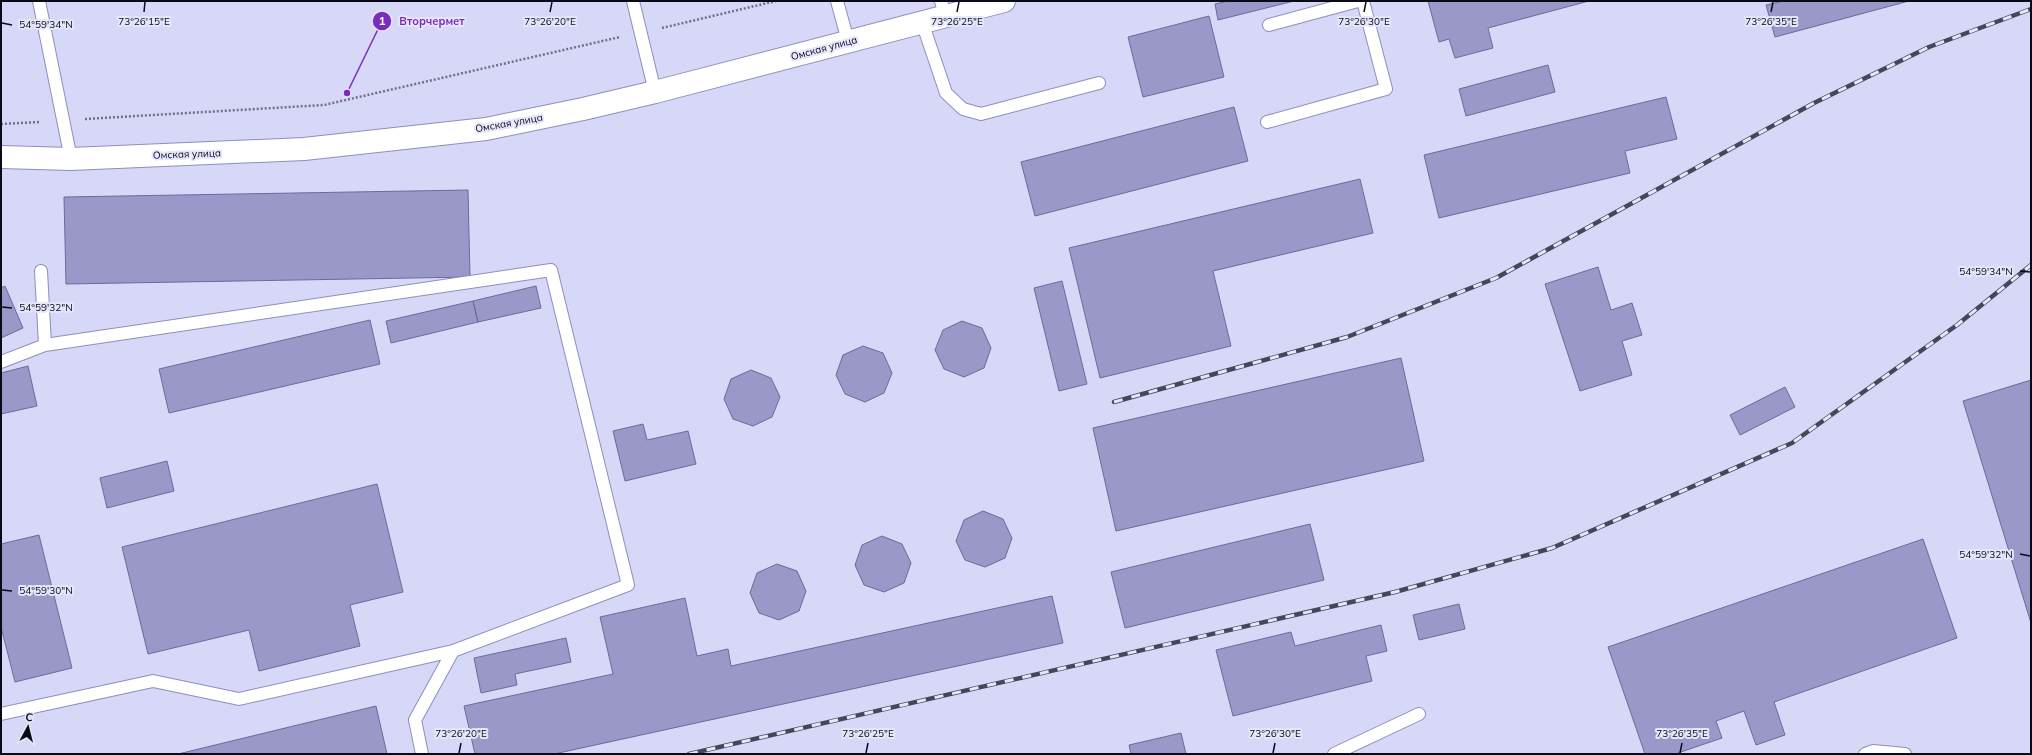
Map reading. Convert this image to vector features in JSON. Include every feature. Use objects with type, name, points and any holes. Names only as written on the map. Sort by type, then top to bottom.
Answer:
[{"type":"street","name":"Омская улица","points":[[1,157],[71,159],[304,148],[470,130],[583,109],[655,92],[922,22],[943,9],[1004,1]]},
{"type":"lane","points":[[39,1],[71,159]]},
{"type":"lane","points":[[633,1],[655,92]]},
{"type":"lane","points":[[837,1],[848,42]]},
{"type":"lane","points":[[1269,26],[1358,1]]},
{"type":"lane","points":[[1267,122],[1386,89],[1363,1]]},
{"type":"lane","points":[[922,22],[946,93],[963,109],[981,114],[1099,83]]},
{"type":"lane","points":[[1,362],[45,345],[551,270],[628,585],[453,650],[239,699],[153,682],[1,714]]},
{"type":"lane","points":[[41,271],[45,345]]},
{"type":"lane","points":[[422,754],[415,720],[453,650]]},
{"type":"lane","points":[[1334,754],[1419,714]]},
{"type":"lane","points":[[1865,754],[1873,751],[1905,754]]},
{"type":"path","points":[[1,124],[324,105],[776,1]]},
{"type":"building","points":[[1228,1],[1294,1],[1218,20],[1215,4]]},
{"type":"building","points":[[1428,1],[1589,1],[1488,28],[1493,48],[1455,58],[1449,39],[1439,42]]},
{"type":"building","points":[[1783,1],[1909,1],[1775,37],[1766,5]]},
{"type":"building","points":[[1209,16],[1224,77],[1143,97],[1128,37]]},
{"type":"building","points":[[1548,65],[1555,92],[1466,116],[1459,89]]},
{"type":"building","points":[[1666,97],[1677,139],[1625,151],[1630,173],[1439,218],[1424,155]]},
{"type":"building","points":[[1234,107],[1248,161],[1035,216],[1021,162]]},
{"type":"building","points":[[1360,179],[1373,233],[1213,271],[1231,346],[1100,378],[1069,248]]},
{"type":"building","points":[[468,190],[470,277],[66,284],[64,197]]},
{"type":"building","points":[[1598,267],[1611,310],[1632,303],[1642,335],[1622,341],[1632,375],[1580,391],[1545,284]]},
{"type":"building","points":[[1062,281],[1087,384],[1059,391],[1034,288]]},
{"type":"building","points":[[5,286],[23,328],[1,338],[1,288]]},
{"type":"building","points":[[536,286],[541,308],[478,322],[473,301]]},
{"type":"building","points":[[473,301],[478,322],[391,343],[386,321]]},
{"type":"building","points":[[370,320],[380,364],[169,413],[159,369]]},
{"type":"building","points":[[962,321],[982,328],[991,348],[984,368],[964,377],[944,369],[935,350],[943,330]]},
{"type":"building","points":[[863,346],[883,353],[892,373],[884,393],[865,402],[845,394],[836,375],[843,355]]},
{"type":"building","points":[[1401,358],[1424,461],[1116,531],[1093,428]]},
{"type":"building","points":[[28,366],[37,406],[1,414],[1,373]]},
{"type":"building","points":[[751,370],[771,378],[780,397],[772,417],[753,426],[733,419],[724,399],[731,379]]},
{"type":"building","points":[[2031,380],[2031,623],[1963,401]]},
{"type":"building","points":[[1785,387],[1795,407],[1740,435],[1730,415]]},
{"type":"building","points":[[643,424],[647,440],[688,431],[696,464],[625,481],[613,431]]},
{"type":"building","points":[[167,461],[174,491],[107,508],[100,478]]},
{"type":"building","points":[[377,484],[403,592],[350,605],[360,646],[259,671],[249,630],[148,654],[122,547]]},
{"type":"building","points":[[983,511],[1003,519],[1012,538],[1005,558],[985,567],[965,560],[956,541],[964,520]]},
{"type":"building","points":[[1310,524],[1324,580],[1125,628],[1111,572]]},
{"type":"building","points":[[39,535],[72,668],[15,682],[1,627],[1,544]]},
{"type":"building","points":[[882,536],[902,544],[911,563],[904,583],[884,592],[864,585],[855,565],[862,545]]},
{"type":"building","points":[[1923,539],[1957,638],[1774,702],[1785,735],[1756,745],[1744,711],[1716,721],[1722,738],[1675,754],[1645,754],[1608,647]]},
{"type":"building","points":[[777,564],[797,571],[806,591],[799,611],[779,620],[759,613],[750,593],[757,573]]},
{"type":"building","points":[[1052,596],[1063,643],[554,754],[475,754],[464,706],[613,674],[600,617],[685,598],[697,656],[728,649],[731,666]]},
{"type":"building","points":[[1459,604],[1465,629],[1419,640],[1413,615]]},
{"type":"building","points":[[1381,625],[1387,651],[1366,656],[1372,681],[1233,716],[1216,650],[1291,632],[1295,646]]},
{"type":"building","points":[[566,638],[571,662],[515,674],[517,685],[481,693],[474,658]]},
{"type":"building","points":[[376,706],[387,754],[178,754]]},
{"type":"building","points":[[1181,733],[1186,754],[1131,754],[1129,745]]},
{"type":"railway","points":[[1114,402],[1347,337],[1496,278],[1814,103],[1929,47],[2031,9]]},
{"type":"railway","points":[[689,754],[1395,592],[1552,548],[1792,443],[1957,325],[2031,265]]},
{"type":"place","name":"Вторчермет","points":[[347,93]]}]
